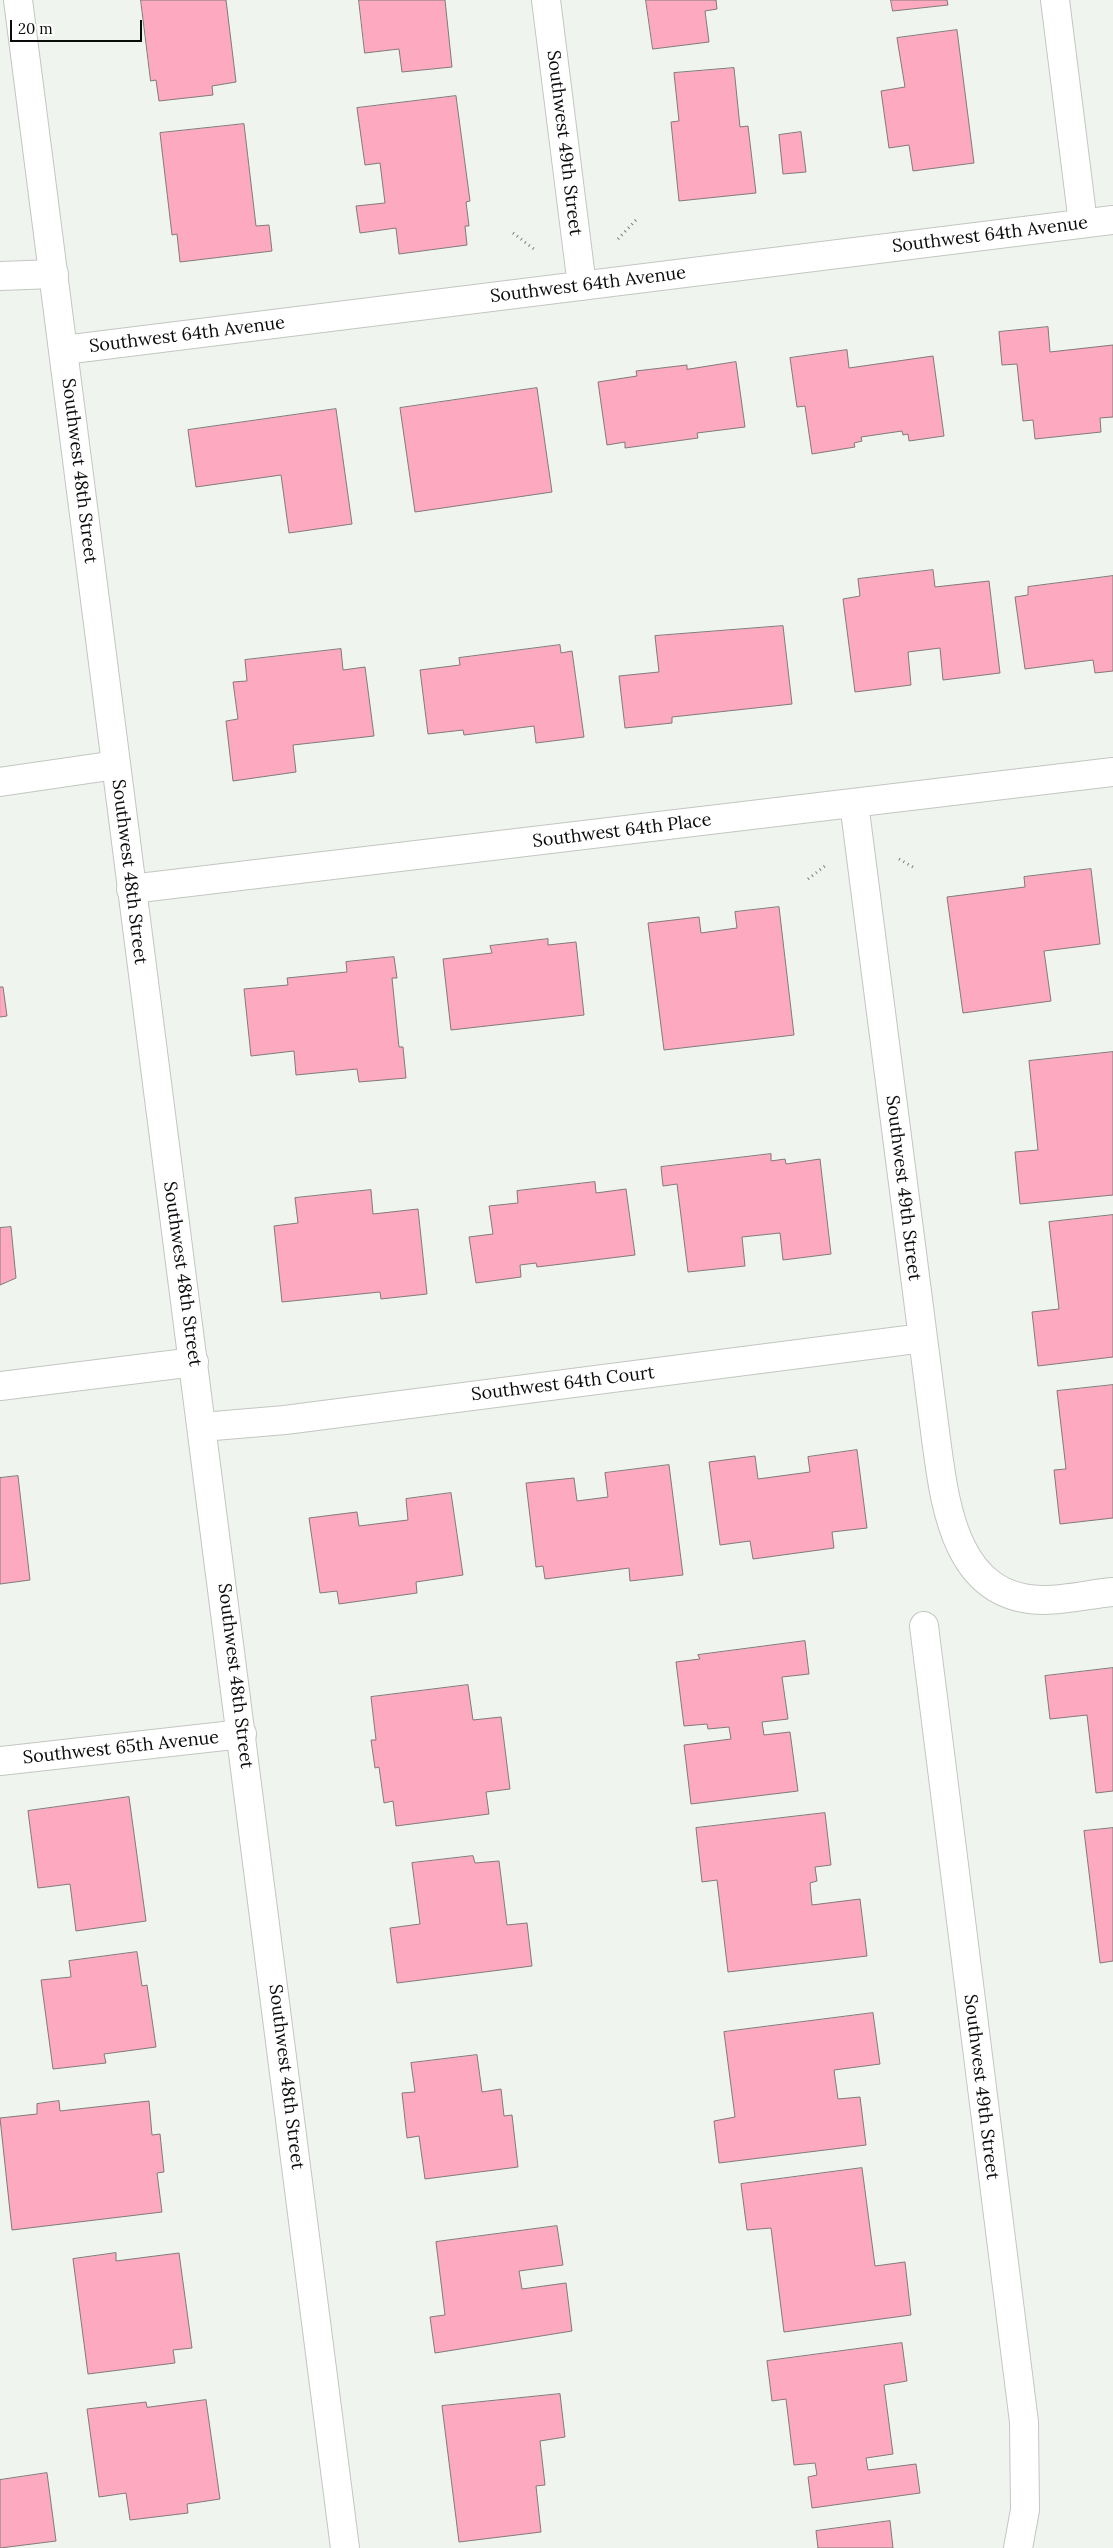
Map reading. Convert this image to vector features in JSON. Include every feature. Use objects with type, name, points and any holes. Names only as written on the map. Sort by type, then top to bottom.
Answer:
[{"type":"street","name":"Southwest 48th Street","points":[[18,0],[345,2548]]},
{"type":"street","name":"Southwest 49th Street","points":[[546,0],[582,286]]},
{"type":"street","points":[[1055,0],[1083,224]]},
{"type":"street","name":"Southwest 64th Avenue","points":[[64,350],[1113,220]]},
{"type":"street","points":[[0,276],[54,274]]},
{"type":"street","points":[[0,782],[116,766]]},
{"type":"street","name":"Southwest 64th Place","points":[[131,889],[1113,772]]},
{"type":"street","name":"Southwest 49th Street","points":[[854,803],[944,1497],[956,1538],[974,1567],[994,1586],[1010,1593],[1044,1600],[1113,1592]]},
{"type":"street","name":"Southwest 64th Court","points":[[202,1427],[285,1420],[923,1338]]},
{"type":"street","points":[[0,1386],[194,1362]]},
{"type":"street","name":"Southwest 49th Street","points":[[924,1626],[1024,2422],[1025,2510],[1018,2548]]},
{"type":"street","name":"Southwest 65th Avenue","points":[[0,1761],[242,1734]]},
{"type":"path","points":[[618,240],[636,220]]},
{"type":"path","points":[[513,233],[534,250]]},
{"type":"path","points":[[893,855],[913,868]]},
{"type":"path","points":[[808,879],[828,864]]},
{"type":"building","points":[[141,0],[226,0],[236,82],[212,86],[213,95],[159,101],[156,80],[151,81]]},
{"type":"building","points":[[359,0],[445,0],[452,67],[402,72],[399,49],[365,53]]},
{"type":"building","points":[[646,0],[716,0],[717,9],[705,11],[709,42],[653,49]]},
{"type":"building","points":[[891,0],[947,0],[948,5],[893,11]]},
{"type":"building","points":[[957,30],[974,163],[913,171],[909,145],[889,148],[881,91],[905,87],[897,38]]},
{"type":"building","points":[[734,68],[740,127],[748,126],[756,193],[679,201],[671,122],[679,121],[674,73]]},
{"type":"building","points":[[456,96],[470,201],[466,202],[469,226],[465,226],[467,245],[399,254],[396,228],[360,233],[356,206],[385,203],[380,163],[365,165],[357,108]]},
{"type":"building","points":[[244,124],[256,226],[269,225],[272,251],[180,262],[177,234],[172,235],[160,133]]},
{"type":"building","points":[[801,132],[806,172],[783,174],[779,135]]},
{"type":"building","points":[[1048,327],[1050,352],[1113,345],[1113,417],[1100,418],[1101,432],[1035,439],[1033,420],[1023,421],[1017,364],[1002,365],[999,332]]},
{"type":"building","points":[[847,350],[849,368],[933,356],[944,436],[909,441],[908,434],[903,435],[902,431],[861,437],[862,441],[854,443],[855,447],[812,454],[805,406],[797,407],[790,358]]},
{"type":"building","points":[[736,362],[745,427],[697,433],[698,438],[625,448],[625,442],[607,445],[598,382],[637,376],[636,371],[687,365],[687,369]]},
{"type":"building","points":[[537,388],[552,492],[415,512],[400,408]]},
{"type":"building","points":[[336,409],[352,524],[289,533],[281,475],[196,487],[188,430]]},
{"type":"building","points":[[933,570],[935,587],[989,581],[1000,673],[943,680],[940,648],[908,652],[911,685],[855,692],[843,599],[860,596],[858,579]]},
{"type":"building","points":[[1113,576],[1113,671],[1095,673],[1093,660],[1025,669],[1015,597],[1028,595],[1028,587]]},
{"type":"building","points":[[783,626],[792,704],[672,717],[672,723],[625,728],[619,676],[659,672],[655,636]]},
{"type":"building","points":[[560,645],[561,653],[572,651],[584,737],[536,743],[534,726],[464,735],[463,730],[428,734],[420,670],[460,665],[459,658]]},
{"type":"building","points":[[341,649],[343,670],[365,667],[374,736],[293,745],[296,772],[233,781],[226,721],[238,719],[233,682],[247,681],[245,660]]},
{"type":"building","points":[[1091,869],[1100,944],[1044,951],[1051,1001],[963,1013],[947,897],[1025,887],[1024,877]]},
{"type":"building","points":[[779,907],[794,1035],[664,1050],[648,923],[699,917],[701,933],[737,928],[735,912]]},
{"type":"building","points":[[548,939],[548,945],[576,942],[584,1015],[451,1030],[443,959],[492,953],[490,946]]},
{"type":"building","points":[[394,957],[397,978],[392,978],[399,1047],[403,1047],[406,1078],[359,1082],[357,1069],[296,1075],[294,1051],[251,1056],[244,989],[288,985],[287,978],[347,972],[346,962]]},
{"type":"building","points":[[0,987],[3,987],[7,1016],[0,1017]]},
{"type":"building","points":[[1113,1052],[1113,1195],[1020,1204],[1015,1152],[1038,1150],[1029,1061]]},
{"type":"building","points":[[771,1154],[771,1161],[785,1159],[786,1164],[820,1159],[831,1254],[783,1260],[780,1233],[742,1237],[745,1266],[688,1272],[677,1184],[663,1186],[661,1167]]},
{"type":"building","points":[[595,1182],[596,1193],[626,1189],[635,1255],[537,1267],[536,1263],[520,1265],[521,1277],[476,1283],[469,1237],[493,1234],[489,1206],[518,1203],[517,1191]]},
{"type":"building","points":[[371,1190],[373,1214],[418,1209],[427,1294],[381,1299],[380,1292],[282,1302],[274,1226],[298,1223],[295,1198]]},
{"type":"building","points":[[1113,1215],[1113,1357],[1038,1366],[1032,1312],[1059,1309],[1049,1222]]},
{"type":"building","points":[[11,1227],[16,1278],[0,1285],[0,1228]]},
{"type":"building","points":[[1113,1385],[1113,1518],[1060,1524],[1054,1470],[1066,1469],[1057,1391]]},
{"type":"building","points":[[857,1450],[867,1528],[832,1532],[834,1548],[753,1559],[750,1541],[720,1545],[709,1462],[755,1456],[758,1479],[810,1472],[808,1457]]},
{"type":"building","points":[[669,1465],[683,1575],[630,1581],[629,1568],[545,1579],[543,1566],[536,1567],[526,1483],[574,1478],[577,1501],[608,1497],[605,1473]]},
{"type":"building","points":[[18,1476],[30,1580],[0,1584],[0,1478]]},
{"type":"building","points":[[451,1493],[463,1575],[416,1582],[417,1593],[339,1604],[337,1591],[320,1593],[309,1518],[357,1512],[359,1526],[408,1520],[406,1499]]},
{"type":"building","points":[[805,1641],[809,1674],[782,1677],[788,1719],[762,1722],[764,1735],[790,1732],[798,1791],[691,1804],[684,1745],[731,1739],[729,1727],[708,1729],[707,1724],[684,1726],[676,1662],[700,1659],[698,1655]]},
{"type":"building","points":[[1113,1668],[1113,1791],[1096,1793],[1087,1715],[1050,1719],[1045,1676]]},
{"type":"building","points":[[468,1685],[473,1720],[501,1717],[510,1789],[486,1792],[489,1814],[396,1826],[393,1801],[384,1803],[379,1767],[375,1768],[371,1740],[376,1740],[371,1697]]},
{"type":"building","points":[[129,1797],[146,1921],[76,1931],[70,1884],[38,1888],[28,1811]]},
{"type":"building","points":[[825,1813],[831,1865],[815,1867],[817,1881],[810,1883],[812,1905],[860,1899],[867,1956],[728,1972],[717,1880],[702,1882],[696,1828]]},
{"type":"building","points":[[1113,1828],[1113,1961],[1100,1963],[1084,1831]]},
{"type":"building","points":[[473,1856],[475,1863],[499,1861],[507,1925],[527,1923],[532,1966],[397,1983],[390,1928],[420,1924],[412,1863]]},
{"type":"building","points":[[137,1952],[142,1986],[147,1985],[156,2047],[104,2054],[106,2063],[53,2069],[41,1980],[71,1977],[69,1961]]},
{"type":"building","points":[[873,2013],[880,2064],[834,2070],[838,2099],[860,2097],[866,2145],[719,2163],[714,2121],[735,2117],[724,2032]]},
{"type":"building","points":[[477,2055],[482,2092],[501,2089],[504,2116],[512,2115],[518,2167],[425,2179],[419,2136],[407,2138],[402,2093],[415,2092],[411,2063]]},
{"type":"building","points":[[59,2101],[60,2111],[149,2101],[152,2135],[160,2134],[164,2172],[157,2173],[162,2212],[12,2230],[0,2118],[37,2114],[37,2104]]},
{"type":"building","points":[[862,2168],[875,2266],[905,2262],[911,2315],[784,2332],[771,2228],[747,2230],[741,2184]]},
{"type":"building","points":[[557,2226],[563,2265],[519,2271],[522,2289],[566,2283],[572,2331],[435,2353],[430,2317],[445,2315],[436,2242]]},
{"type":"building","points":[[116,2253],[116,2261],[179,2253],[192,2348],[173,2350],[175,2363],[88,2374],[73,2259]]},
{"type":"building","points":[[902,2343],[907,2381],[884,2385],[893,2454],[866,2458],[868,2470],[916,2464],[920,2493],[812,2508],[808,2477],[817,2475],[815,2463],[794,2465],[786,2399],[772,2401],[767,2361]]},
{"type":"building","points":[[560,2394],[565,2437],[540,2441],[545,2485],[536,2486],[541,2532],[459,2542],[442,2406]]},
{"type":"building","points":[[206,2400],[220,2499],[187,2504],[188,2513],[130,2520],[126,2493],[99,2497],[87,2409],[146,2402],[147,2407]]},
{"type":"building","points":[[47,2473],[56,2541],[0,2548],[0,2480]]},
{"type":"building","points":[[890,2521],[893,2548],[818,2548],[816,2531]]}]
